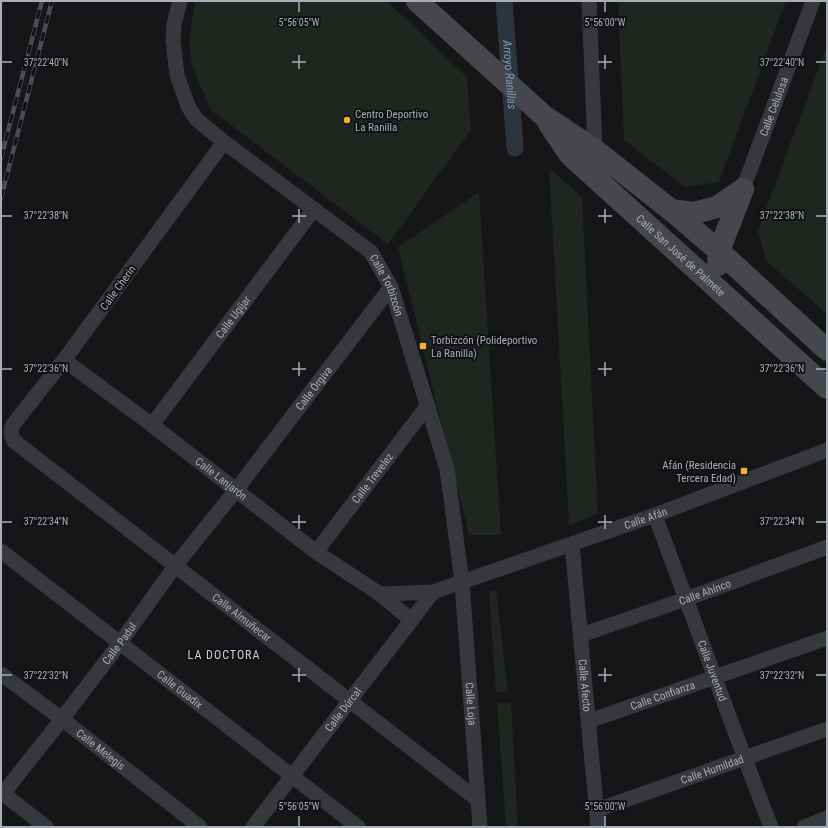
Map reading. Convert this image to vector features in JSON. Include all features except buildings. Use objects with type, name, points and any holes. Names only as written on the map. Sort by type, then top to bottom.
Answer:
[{"type":"street","name":"Calle Torbizcón","points":[[180,1],[174,24],[173,40],[177,76],[188,106],[196,119],[224,142],[371,252],[391,287],[447,469],[462,582]]},
{"type":"street","name":"Calle San José de Palmete","points":[[417,1],[543,116],[595,150],[671,210],[719,251],[827,350]]},
{"type":"street","points":[[589,1],[595,150]]},
{"type":"street","name":"Calle Celulosa","points":[[743,189],[813,1]]},
{"type":"street","name":"Calle San José de Palmete","points":[[543,116],[570,156],[827,388]]},
{"type":"street","name":"Calle Cherin","points":[[11,432],[11,427],[14,422],[64,360],[224,142]]},
{"type":"street","points":[[671,210],[694,213],[717,207],[743,189]]},
{"type":"street","points":[[717,288],[719,251],[743,189]]},
{"type":"street","name":"Calle Ugíjar","points":[[152,425],[314,209]]},
{"type":"street","name":"Calle Órgiva","points":[[236,490],[391,287]]},
{"type":"street","name":"Calle Lanjarón","points":[[64,360],[152,425],[316,552],[380,594],[411,620]]},
{"type":"street","name":"Calle Trevelez","points":[[316,552],[428,405]]},
{"type":"street","name":"Calle Almuñecar","points":[[11,432],[14,442],[478,800]]},
{"type":"street","name":"Calle Afán","points":[[462,582],[655,515],[827,450]]},
{"type":"street","name":"Calle Padul","points":[[2,794],[62,719],[175,566],[236,490]]},
{"type":"street","name":"Calle Juventud","points":[[655,515],[771,827]]},
{"type":"street","name":"Calle Afecto","points":[[572,544],[598,827]]},
{"type":"street","name":"Calle Ahínco","points":[[581,635],[686,600],[827,547]]},
{"type":"street","name":"Calle Guadix","points":[[1,551],[358,827]]},
{"type":"street","points":[[380,594],[433,592],[462,582]]},
{"type":"street","name":"Calle Loja","points":[[462,582],[480,827]]},
{"type":"street","name":"Calle Dúrcal","points":[[253,827],[433,592]]},
{"type":"street","name":"Calle Confianza","points":[[589,721],[827,638]]},
{"type":"street","name":"Calle Melegis","points":[[1,674],[62,719],[200,827]]},
{"type":"street","name":"Calle Humildad","points":[[597,810],[827,729]]},
{"type":"street","points":[[2,794],[46,827]]},
{"type":"street","points":[[804,827],[827,818]]},
{"type":"shaded area","name":"Centro Deportivo La Ranilla","points":[[196,1],[387,1],[467,77],[471,130],[388,244],[211,110],[195,73],[190,51],[190,32]]},
{"type":"shaded area","points":[[618,1],[786,1],[719,182],[685,187],[624,140]]},
{"type":"shaded area","points":[[827,46],[827,314],[766,261],[758,230]]},
{"type":"shaded area","points":[[549,168],[582,197],[598,514],[569,525]]},
{"type":"shaded area","points":[[479,192],[501,535],[469,535],[398,247]]},
{"type":"shaded area","points":[[496,590],[508,691],[496,693],[489,591]]},
{"type":"shaded area","points":[[497,703],[511,703],[518,827],[506,827]]},
{"type":"waterway","name":"Arroyo Ranillas","points":[[504,1],[515,148]]},
{"type":"railway","points":[[1,158],[42,1]]},
{"type":"railway","points":[[1,198],[52,1]]},
{"type":"place","name":"Centro Deportivo La Ranilla","points":[[347,120]]},
{"type":"place","name":"Torbizcón (Polideportivo La Ranilla)","points":[[423,346]]},
{"type":"place","name":"Afán (Residencia Tercera Edad)","points":[[744,471]]},
{"type":"district","name":"LA DOCTORA","points":[[224,655]]}]
